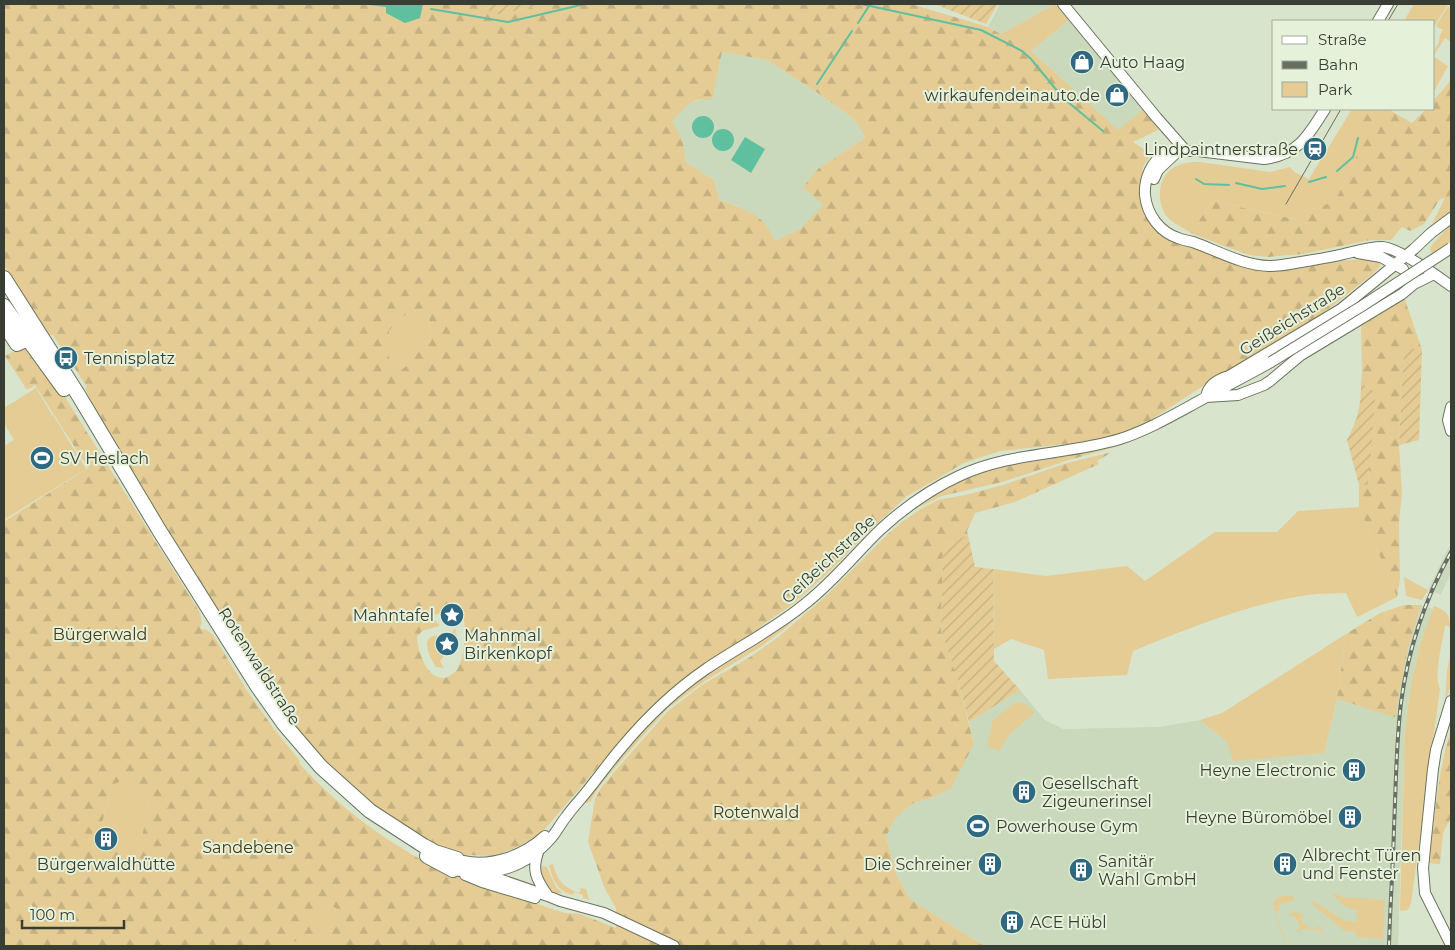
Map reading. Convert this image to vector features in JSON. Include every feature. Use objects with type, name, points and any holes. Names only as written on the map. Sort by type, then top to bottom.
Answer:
[{"type":"highway","name":"Rotenwaldstraße","points":[[4,278],[249,672],[284,724],[321,767],[370,811],[455,864]]},
{"type":"highway","name":"Rotenwaldstraße","points":[[4,306],[22,342]]},
{"type":"highway","name":"Rotenwaldstraße","points":[[4,324],[54,375],[254,693],[291,745],[330,786],[364,816],[391,835],[432,859],[455,864]]},
{"type":"main road","points":[[1063,4],[1157,118],[1175,151]]},
{"type":"main road","points":[[1379,20],[1388,4]]},
{"type":"main road","points":[[1324,110],[1298,146],[1276,158],[1264,159],[1198,151],[1175,151],[1155,175],[1151,190],[1156,211],[1164,223],[1193,243],[1241,261],[1267,266],[1285,265],[1380,247],[1387,248],[1412,260],[1451,286]]},
{"type":"main road","points":[[1157,118],[1175,151]]},
{"type":"main road","name":"Geißeichstraße","points":[[1206,397],[1208,390],[1217,381],[1229,376],[1326,319],[1399,267],[1412,260],[1419,245],[1430,233],[1451,218]]},
{"type":"main road","name":"Geißeichstraße","points":[[482,873],[514,866],[528,859],[539,850],[554,834],[615,755],[660,706],[707,668],[755,639],[799,609],[828,584],[881,530],[921,497],[958,476],[997,462],[1022,456],[1095,445],[1126,436],[1176,414],[1271,362],[1347,316],[1451,248]]},
{"type":"main road","points":[[1354,252],[1382,257],[1399,267],[1402,278],[1392,299]]},
{"type":"main road","points":[[1412,260],[1418,272],[1414,284]]},
{"type":"main road","name":"Geißeichstraße","points":[[1206,397],[1246,393],[1264,386],[1301,354],[1402,294],[1414,284],[1434,274]]},
{"type":"main road","points":[[1253,372],[1262,381],[1277,375]]},
{"type":"main road","points":[[1451,407],[1448,420],[1451,431]]},
{"type":"main road","points":[[1451,701],[1432,769],[1423,868],[1425,892],[1451,945]]},
{"type":"main road","name":"Rotenwaldstraße","points":[[455,864],[500,860],[513,856],[536,843],[564,819]]},
{"type":"main road","points":[[539,850],[535,865],[536,877],[548,896]]},
{"type":"main road","name":"Rotenwaldstraße","points":[[455,864],[560,901],[597,911],[674,946]]},
{"type":"main road","name":"Rotenwaldstraße","points":[[455,864],[482,882],[546,901],[560,901]]},
{"type":"main road","points":[[1446,935],[1447,946]]},
{"type":"shaded area","points":[[389,4],[423,4],[420,18],[405,23],[386,13],[386,6]]},
{"type":"shaded area","points":[[1000,4],[1055,4],[1001,34],[988,27]]},
{"type":"shaded area","points":[[1069,20],[1144,109],[1118,131],[1031,51]]},
{"type":"shaded area","points":[[722,52],[767,60],[855,120],[865,138],[818,169],[825,205],[801,228],[775,241],[765,224],[738,206],[719,200],[714,180],[686,162],[683,142],[671,121],[687,104],[705,98],[712,99]]},
{"type":"shaded area","points":[[703,116],[711,119],[714,127],[711,135],[703,138],[695,135],[692,127],[695,119]]},
{"type":"shaded area","points":[[723,129],[731,132],[734,140],[731,148],[723,151],[715,148],[712,140],[715,132]]},
{"type":"shaded area","points":[[745,137],[765,149],[751,173],[731,160]]},
{"type":"shaded area","points":[[1451,543],[1451,572],[1441,595],[1428,590]]},
{"type":"shaded area","points":[[1421,605],[1433,609],[1421,642],[1411,684],[1405,731],[1398,946],[984,946],[910,899],[897,876],[886,837],[893,822],[915,802],[932,798],[974,744],[969,722],[1020,690],[1045,720],[1063,729],[1159,727],[1200,720],[1227,742],[1324,753],[1337,699],[1395,716],[1407,652]]},
{"type":"green space","points":[[4,4],[389,4],[386,6],[422,10],[423,4],[488,4],[491,16],[549,4],[911,4],[988,27],[1031,51],[1118,130],[1144,109],[1158,130],[1133,142],[1151,154],[1143,167],[1140,184],[1143,203],[1182,244],[1224,260],[1260,270],[1369,258],[1379,262],[1380,266],[1373,274],[1322,314],[1228,370],[1149,421],[1116,435],[1087,442],[1000,451],[964,463],[907,496],[830,571],[794,603],[708,661],[670,690],[643,714],[546,828],[534,838],[513,849],[491,856],[459,856],[433,846],[354,793],[286,721],[109,438],[85,388],[87,387],[53,335],[49,335],[39,321],[4,265]],"holes":[[[722,52],[767,60],[855,120],[865,138],[818,169],[803,187],[824,205],[801,228],[775,241],[761,219],[738,206],[719,200],[714,180],[686,162],[683,142],[672,121],[694,101],[699,99],[712,100]],[[425,308],[429,316],[431,341],[423,343],[411,363],[397,373],[389,358],[389,331],[401,317]],[[454,602],[459,603],[464,616],[465,637],[462,658],[456,671],[448,677],[440,678],[434,675],[424,662],[417,637],[422,631],[439,626],[432,616],[443,614],[446,606]]]},
{"type":"green space","points":[[488,4],[549,4],[490,16]]},
{"type":"green space","points":[[934,4],[998,4],[986,24]]},
{"type":"green space","points":[[1055,4],[1069,20],[1031,51],[1001,34]]},
{"type":"green space","points":[[1414,4],[1448,4],[1435,25],[1435,20],[1405,20]]},
{"type":"green space","points":[[1448,6],[1451,8],[1451,42],[1445,38],[1435,53],[1443,30],[1436,26]]},
{"type":"green space","points":[[1435,58],[1448,66],[1435,89]]},
{"type":"green space","points":[[1451,80],[1451,212],[1432,224],[1445,198],[1440,199],[1424,224],[1410,231],[1402,227],[1391,240],[1370,240],[1303,254],[1268,257],[1250,255],[1191,233],[1212,201],[1298,220],[1336,199],[1355,161],[1365,128],[1349,114],[1351,110],[1390,110],[1412,123],[1425,110],[1435,110],[1435,99]]},
{"type":"green space","points":[[1349,114],[1366,127],[1355,161],[1336,199],[1299,220],[1212,201],[1191,233],[1165,214],[1160,200],[1161,183],[1173,168],[1186,163],[1200,162],[1270,172],[1290,167],[1294,172],[1309,179]]},
{"type":"green space","points":[[1451,223],[1451,241],[1432,254],[1430,248]]},
{"type":"green space","points":[[1404,297],[1422,350],[1404,347],[1399,445],[1402,493],[1399,523],[1400,579],[1397,597],[1359,507],[1359,485],[1368,485],[1374,391],[1361,383],[1361,326]]},
{"type":"green space","points":[[425,308],[429,316],[431,341],[423,343],[411,363],[397,373],[389,358],[389,331],[401,317]]},
{"type":"green space","points":[[22,347],[31,353],[49,375],[68,402],[199,611],[202,623],[201,629],[207,630],[213,635],[248,692],[274,729],[300,761],[299,763],[332,796],[385,837],[444,872],[445,870],[546,907],[565,913],[580,914],[616,928],[616,908],[605,889],[588,842],[595,799],[601,788],[668,711],[702,685],[750,657],[777,638],[825,597],[889,533],[921,509],[938,500],[1003,485],[1067,463],[1112,452],[1097,461],[1099,464],[1015,502],[975,513],[967,531],[968,535],[943,545],[941,631],[956,673],[974,744],[951,788],[932,798],[915,802],[893,822],[886,837],[897,876],[910,899],[984,946],[327,946],[336,908],[324,904],[310,944],[293,941],[289,946],[4,946],[4,520],[88,468],[35,385],[27,390],[5,356]],"holes":[[[127,777],[149,801],[138,858],[97,844],[111,787]]]},
{"type":"green space","points":[[1404,347],[1422,350],[1419,440],[1399,445]]},
{"type":"green space","points":[[1361,383],[1374,391],[1375,403],[1368,485],[1359,485],[1347,440],[1358,412]]},
{"type":"green space","name":"SV Heslach","points":[[36,388],[86,469],[5,519],[4,446],[14,440],[4,423],[4,408]]},
{"type":"green space","points":[[1111,446],[1115,447],[1002,482],[942,496],[909,512],[955,484],[992,468]]},
{"type":"green space","points":[[1359,507],[1397,597],[1357,617],[1346,593],[1313,594],[1263,604],[1197,626],[1133,651],[1127,675],[1048,679],[1044,650],[1011,639],[994,649],[993,569],[1046,576],[1127,566],[1145,581],[1215,532],[1277,532],[1298,511]]},
{"type":"green space","points":[[968,535],[975,567],[993,569],[994,661],[1020,690],[969,722],[956,673],[941,631],[943,545]]},
{"type":"green space","points":[[1404,577],[1428,590],[1422,600],[1406,596]]},
{"type":"green space","points":[[1404,605],[1421,605],[1407,652],[1395,717],[1337,699],[1346,634],[1380,613]]},
{"type":"green space","points":[[1434,606],[1446,613],[1450,627],[1445,625],[1439,658],[1438,683],[1440,689],[1411,903],[1408,910],[1401,911],[1405,731],[1411,684],[1421,642]]},
{"type":"green space","points":[[799,614],[788,626],[762,646],[705,681],[668,708],[618,764],[599,787],[591,801],[583,804],[631,744],[670,703],[713,671]]},
{"type":"green space","points":[[455,628],[457,642],[453,655],[445,654],[440,661],[444,668],[436,667],[428,650],[427,641],[434,636],[450,635]]},
{"type":"green space","points":[[1346,634],[1337,699],[1324,753],[1233,761],[1227,742],[1200,720],[1222,713]]},
{"type":"green space","points":[[1451,651],[1451,683],[1445,705],[1447,671]]},
{"type":"green space","points":[[1018,702],[1024,703],[1035,712],[1009,735],[999,751],[987,746],[993,720]]},
{"type":"green space","points":[[1451,730],[1451,818],[1443,833],[1440,864],[1429,863],[1439,779]]},
{"type":"green space","points":[[127,777],[149,801],[138,859],[97,844],[111,787]]},
{"type":"green space","points":[[553,864],[562,883],[569,889],[579,893],[581,888],[586,889],[589,900],[583,898],[583,895],[574,892],[573,895],[559,888],[549,865]]},
{"type":"green space","points":[[537,867],[547,867],[556,887],[562,893],[552,891],[545,885]]},
{"type":"green space","points":[[1329,891],[1342,897],[1385,900],[1383,939],[1356,937],[1356,932],[1344,931],[1312,904],[1314,901],[1343,920],[1357,922],[1357,910],[1344,906]]},
{"type":"green space","points":[[1281,896],[1293,896],[1294,900],[1278,905],[1280,910],[1275,912],[1288,946],[1274,911],[1274,902]]},
{"type":"green space","points":[[324,904],[336,908],[327,946],[289,946]]},
{"type":"green space","points":[[1295,912],[1303,914],[1301,920],[1311,929],[1315,929],[1318,926],[1323,930],[1323,934],[1321,934],[1321,930],[1301,929],[1299,933],[1296,930],[1300,928],[1295,916],[1290,917],[1289,914]]},
{"type":"waterway","points":[[370,4],[386,6]]},
{"type":"waterway","points":[[431,9],[508,22],[585,4]]},
{"type":"waterway","points":[[861,4],[981,30],[1022,51],[1031,59],[1063,98],[1103,131]]},
{"type":"waterway","points":[[858,23],[869,6]]},
{"type":"waterway","points":[[817,84],[852,31]]},
{"type":"waterway","points":[[1337,171],[1353,157],[1358,138]]},
{"type":"waterway","points":[[1309,182],[1326,177]]},
{"type":"waterway","points":[[1196,179],[1204,184],[1229,185]]},
{"type":"waterway","points":[[1236,183],[1262,189],[1285,186]]},
{"type":"tram line","points":[[1389,20],[1398,4]]},
{"type":"tram line","points":[[1286,204],[1340,110]]},
{"type":"railway","points":[[1389,946],[1397,749],[1404,683],[1419,625],[1433,588],[1451,552]]},
{"type":"place","name":"Auto Haag","points":[[1082,62]]},
{"type":"place","name":"wirkaufendeinauto.de","points":[[1117,95]]},
{"type":"place","name":"Lindpaintnerstraße","points":[[1315,149]]},
{"type":"place","name":"Tennisplatz","points":[[66,358]]},
{"type":"place","name":"SV Heslach","points":[[42,458]]},
{"type":"place","name":"Mahntafel","points":[[452,615]]},
{"type":"place","name":"Mahnmal Birkenkopf","points":[[447,644]]},
{"type":"place","name":"Heyne Electronic","points":[[1354,770]]},
{"type":"place","name":"Gesellschaft Zigeunerinsel","points":[[1024,792]]},
{"type":"place","name":"Heyne Büromöbel","points":[[1350,817]]},
{"type":"place","name":"Powerhouse Gym","points":[[978,826]]},
{"type":"place","name":"Bürgerwaldhütte","points":[[106,839]]},
{"type":"place","name":"Die Schreiner","points":[[990,864]]},
{"type":"place","name":"Albrecht Türen und Fenster","points":[[1285,864]]},
{"type":"place","name":"Sanitär Wahl GmbH","points":[[1081,870]]},
{"type":"place","name":"ACE Hübl","points":[[1012,922]]},
{"type":"park label","name":"Bürgerwald","points":[[100,634]]},
{"type":"park label","name":"Rotenwald","points":[[756,812]]},
{"type":"park label","name":"Sandebene","points":[[248,847]]}]
